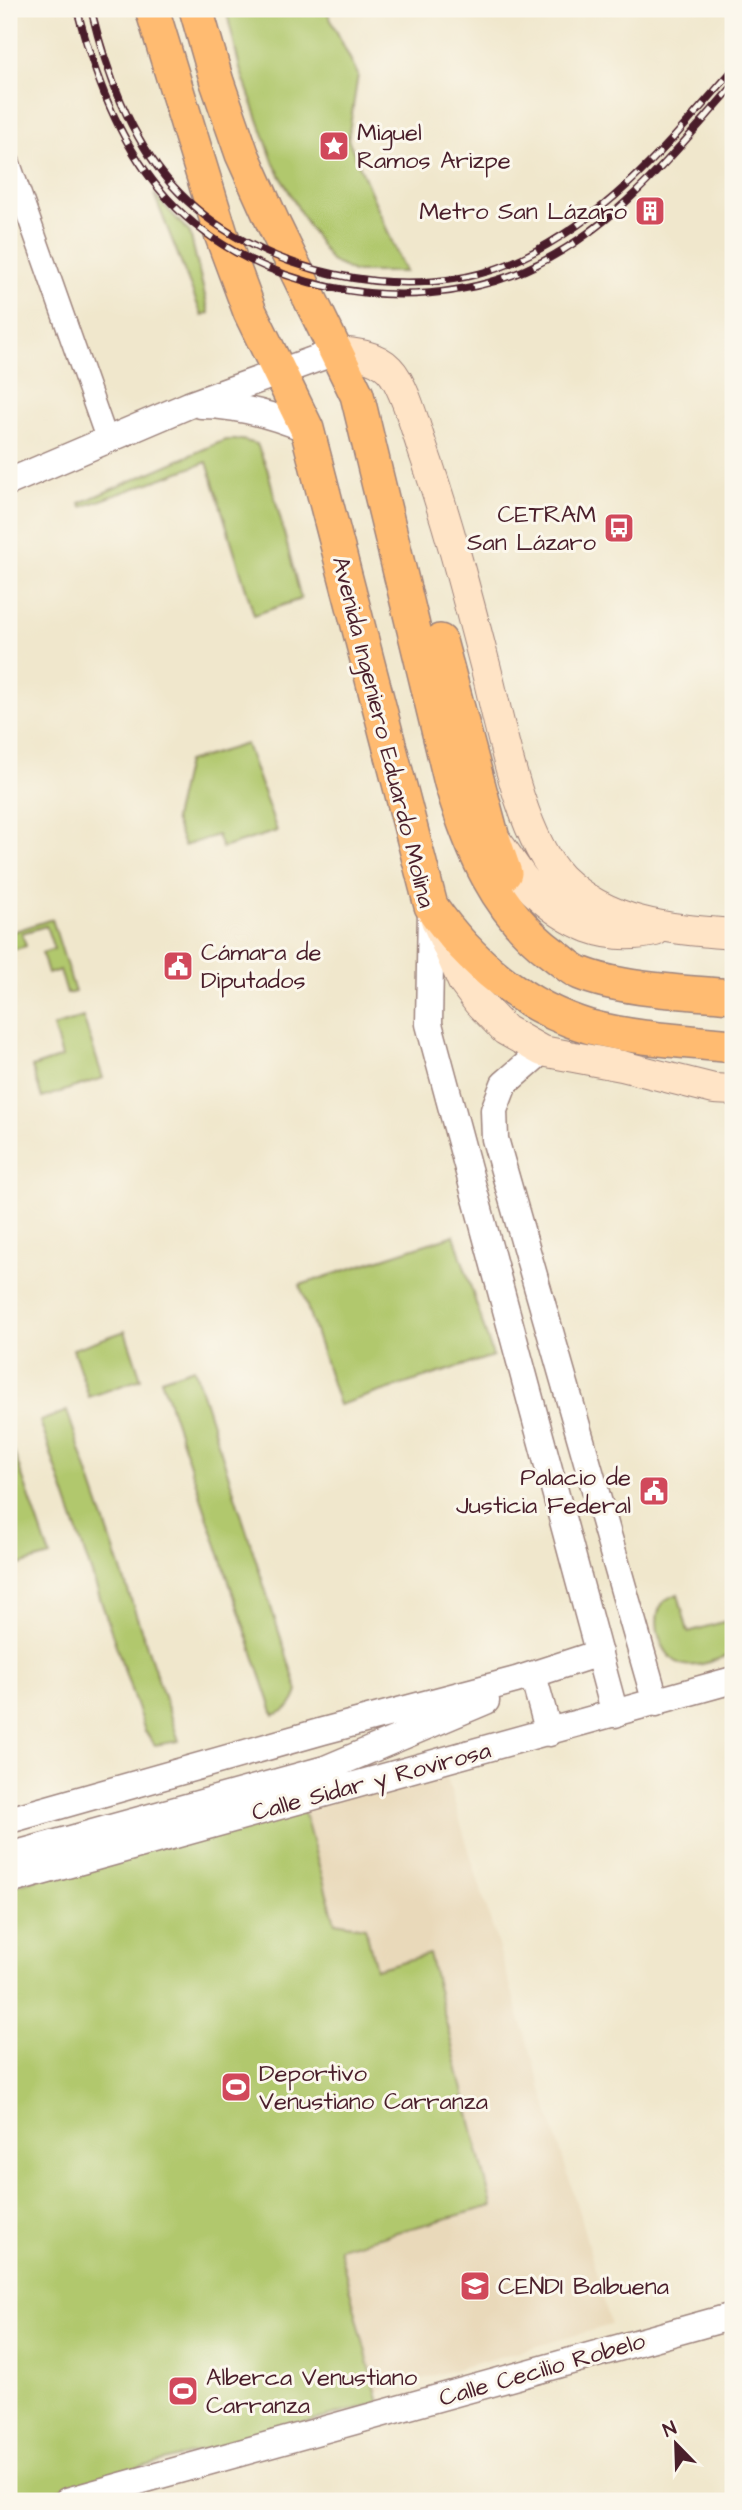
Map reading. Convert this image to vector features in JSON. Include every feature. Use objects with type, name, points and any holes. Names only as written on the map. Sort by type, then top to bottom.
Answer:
[{"type":"main road","name":"Avenida Ingeniero Eduardo Molina","points":[[152,9],[221,234],[250,312],[307,429],[431,906]]},
{"type":"main road","points":[[196,9],[242,154],[335,352],[396,471],[492,835],[508,879],[540,944]]},
{"type":"main road","points":[[335,352],[359,353],[389,369],[405,397],[442,503],[514,777],[541,851],[561,877],[588,899],[614,912],[666,928],[733,934]]},
{"type":"main road","points":[[357,395],[451,783],[464,828],[487,880],[511,915],[540,944],[579,972],[630,986],[733,996]]},
{"type":"main road","points":[[492,835],[532,888],[556,909],[587,927],[612,935],[632,936],[666,928]]},
{"type":"main road","points":[[431,906],[450,933],[505,985],[556,1014],[589,1027],[641,1037],[733,1046]]},
{"type":"main road","points":[[431,906],[463,982],[505,1030],[542,1051],[733,1090]]},
{"type":"street","points":[[9,162],[16,209],[107,440]]},
{"type":"street","points":[[9,482],[189,405],[335,352]]},
{"type":"street","points":[[189,405],[218,405],[272,415],[307,429]]},
{"type":"street","name":"Avenida Ingeniero Eduardo Molina","points":[[431,906],[429,1024],[615,1714]]},
{"type":"street","points":[[542,1051],[505,1084],[494,1110],[495,1139],[656,1703]]},
{"type":"street","points":[[9,1820],[524,1677],[599,1653]]},
{"type":"street","points":[[524,1677],[549,1733]]},
{"type":"street","points":[[325,1769],[489,1700],[524,1677]]},
{"type":"street","name":"Calle Sidar y Rovirosa","points":[[9,1881],[733,1680]]},
{"type":"street","points":[[325,1769],[483,1751]]},
{"type":"street","name":"Calle Sidar y Rovirosa","points":[[9,1856],[325,1769]]},
{"type":"street","name":"Calle Cecilio Robelo","points":[[67,2501],[733,2316]]},
{"type":"shaded area","points":[[442,1762],[611,2325],[376,2392],[339,2248],[492,2206],[429,1954],[376,1969],[335,1922],[301,1802]]},
{"type":"green space","points":[[226,9],[328,9],[358,75],[348,139],[405,272],[353,272],[331,261],[274,164],[240,69]]},
{"type":"green space","points":[[154,194],[190,233],[209,313],[202,316]]},
{"type":"green space","points":[[225,440],[242,440],[257,444],[268,471],[301,599],[254,615],[207,462],[82,507],[80,503]]},
{"type":"green space","points":[[246,744],[277,831],[222,848],[217,835],[184,846],[174,819],[187,762]]},
{"type":"green space","points":[[52,919],[75,992],[67,994],[60,970],[48,974],[42,953],[54,949],[46,926],[22,933],[26,946],[9,951],[9,933]]},
{"type":"green space","points":[[83,1017],[103,1078],[42,1098],[32,1067],[62,1057],[53,1027]]},
{"type":"green space","points":[[454,1235],[493,1356],[339,1405],[300,1285]]},
{"type":"green space","points":[[125,1331],[141,1379],[89,1397],[73,1349]]},
{"type":"green space","points":[[194,1368],[298,1691],[290,1706],[274,1715],[161,1379]]},
{"type":"green space","points":[[67,1411],[179,1741],[155,1745],[145,1731],[40,1421]]},
{"type":"green space","points":[[9,1438],[50,1556],[9,1568]]},
{"type":"green space","points":[[678,1594],[688,1632],[733,1619],[733,1654],[690,1666],[676,1661],[668,1654],[659,1635],[658,1615],[667,1599]]},
{"type":"green space","name":"Deportivo Venustiano Carranza","points":[[301,1802],[335,1922],[365,1927],[376,1969],[429,1954],[492,2206],[339,2248],[379,2403],[9,2501],[9,1887]]},
{"type":"railway","points":[[77,9],[99,81],[131,149],[160,190],[195,225],[236,252],[281,273],[329,287],[379,294],[430,293],[479,285],[525,270],[556,254],[586,235],[639,190],[733,86]]},
{"type":"railway","points":[[91,9],[112,79],[143,146],[172,185],[205,216],[245,241],[289,261],[336,275],[385,282],[433,281],[479,274],[522,258],[555,240],[585,220],[638,175],[733,70]]},
{"type":"place","name":"Miguel Ramos Arizpe","points":[[334,146]]},
{"type":"place","name":"Metro San Lázaro","points":[[650,211]]},
{"type":"place","name":"CETRAM San Lázaro","points":[[619,528]]},
{"type":"place","name":"Cámara de Diputados","points":[[178,966]]},
{"type":"place","name":"Palacio de Justicia Federal","points":[[654,1491]]},
{"type":"place","name":"Deportivo Venustiano Carranza","points":[[236,2087]]},
{"type":"place","name":"CENDI Balbuena","points":[[475,2286]]},
{"type":"place","name":"Alberca Venustiano Carranza","points":[[183,2391]]}]
